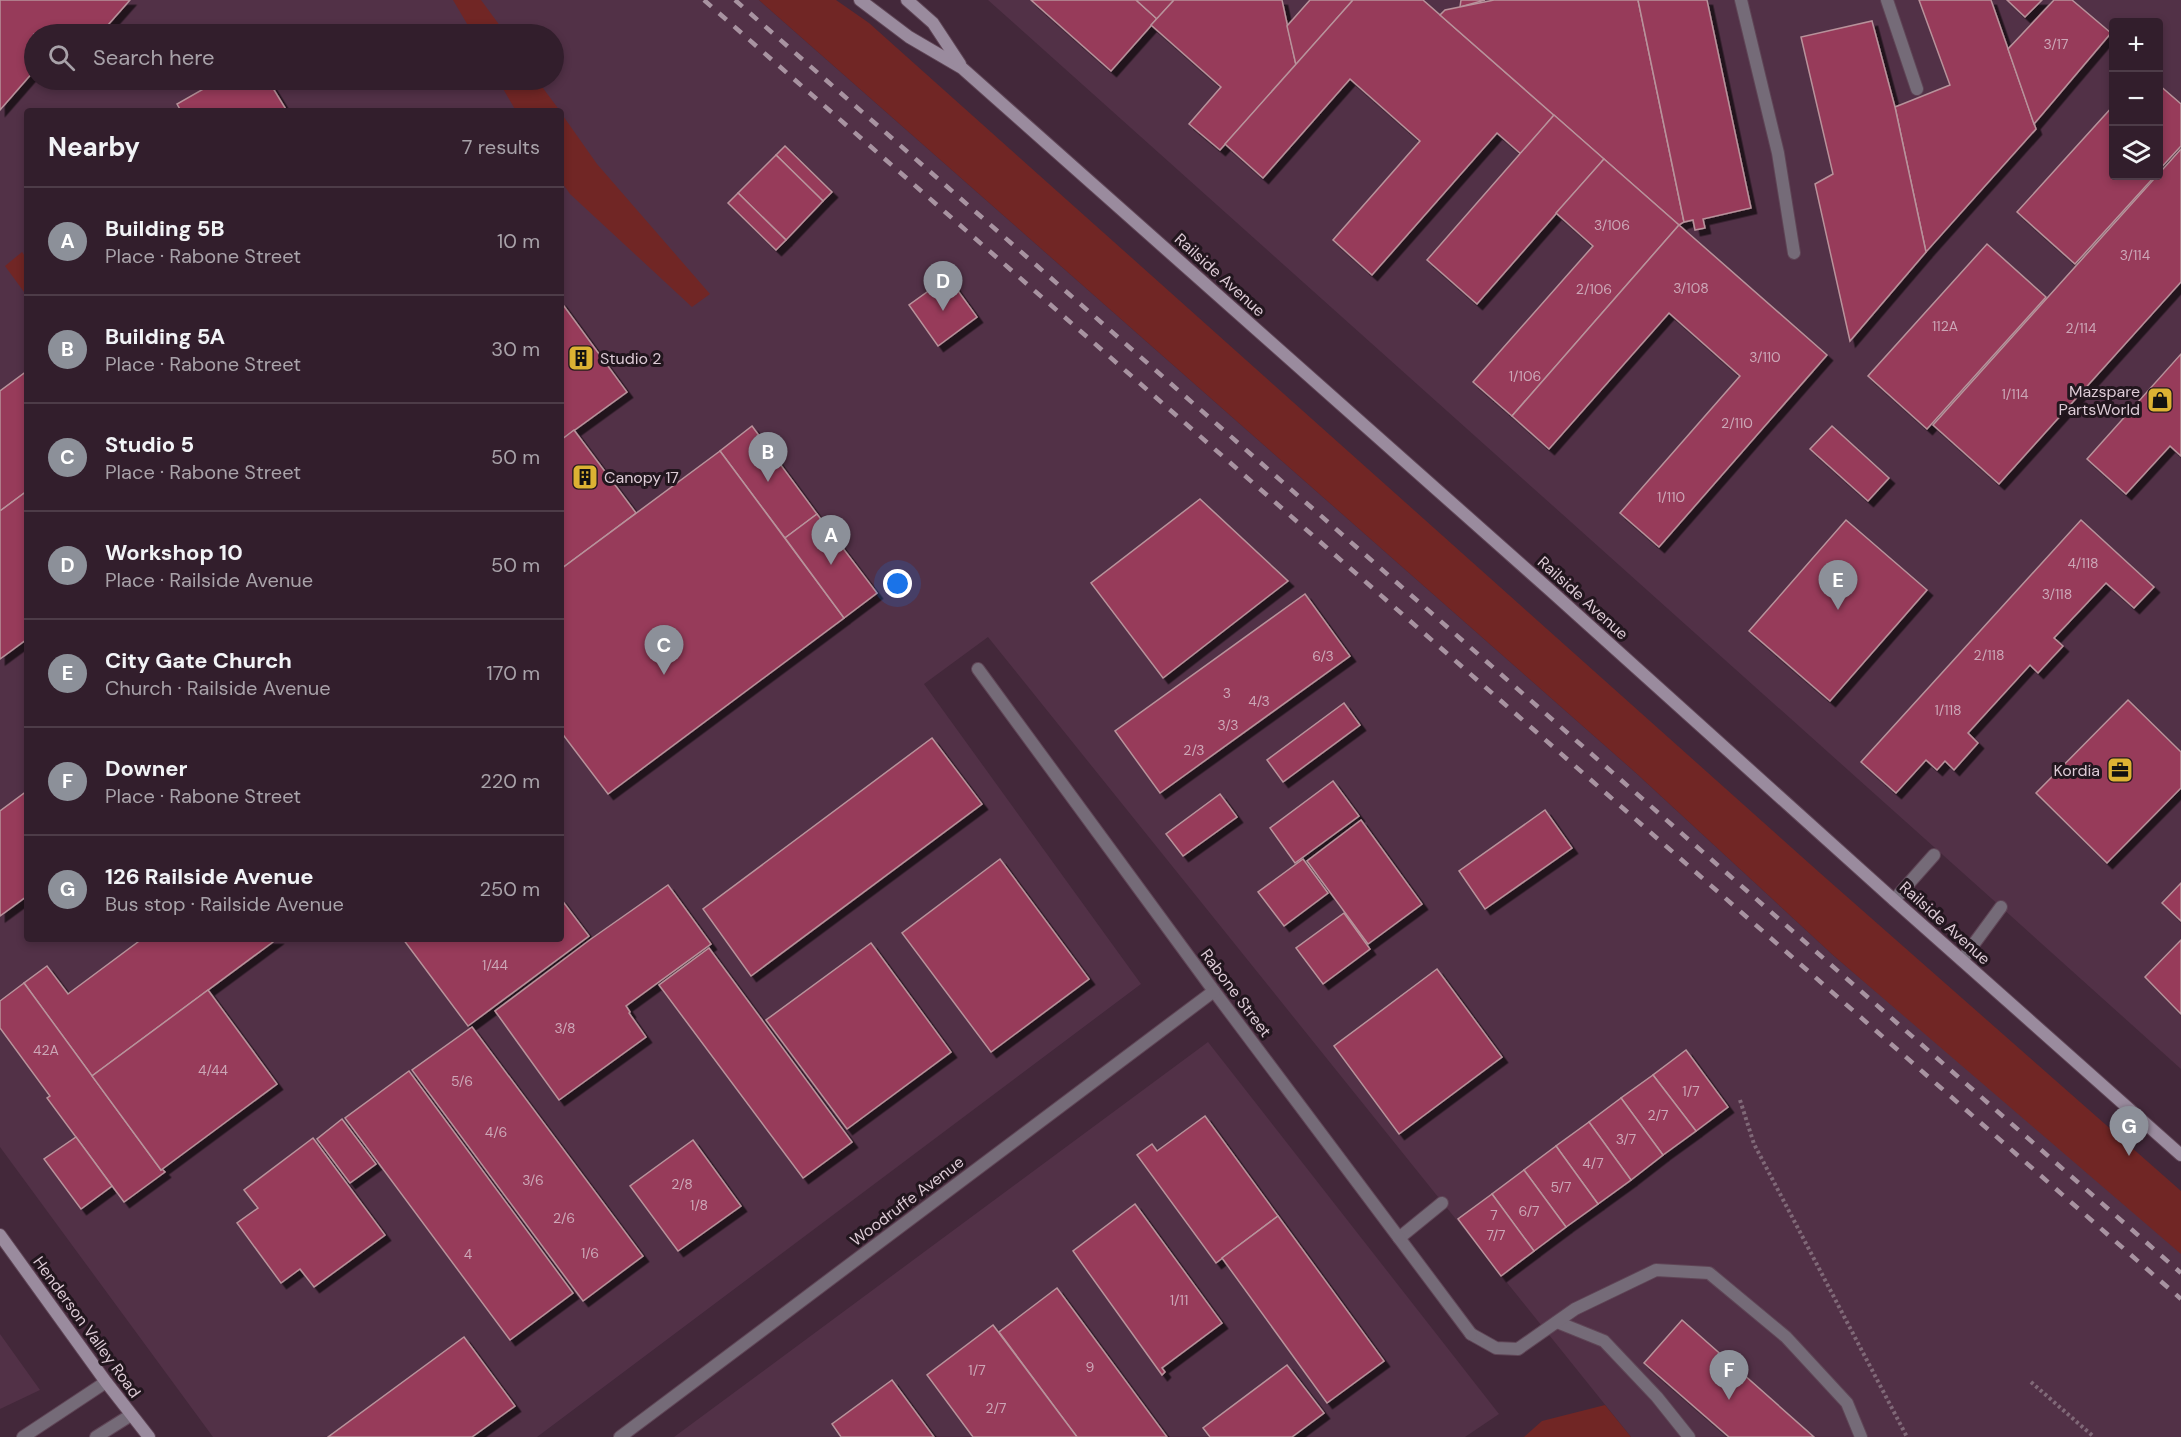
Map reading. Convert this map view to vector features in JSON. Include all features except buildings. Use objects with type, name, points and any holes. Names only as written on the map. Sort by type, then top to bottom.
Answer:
[{"type":"main road","name":"Railside Avenue","points":[[860,0],[909,37],[962,68],[2181,1155]]},
{"type":"main road","name":"Railside Avenue","points":[[907,0],[933,24],[962,68]]},
{"type":"main road","name":"Henderson Valley Road","points":[[0,1235],[106,1382],[149,1437]]},
{"type":"street","points":[[1741,0],[1778,153],[1794,253]]},
{"type":"street","points":[[1887,0],[1917,89]]},
{"type":"street","name":"Rabone Street","points":[[978,669],[1214,991],[1471,1334],[1496,1348],[1518,1349],[1557,1322]]},
{"type":"street","points":[[1894,900],[1934,855]]},
{"type":"street","points":[[1962,960],[2001,907]]},
{"type":"street","name":"Woodruffe Avenue","points":[[620,1437],[1214,991]]},
{"type":"street","points":[[1399,1238],[1442,1203]]},
{"type":"street","points":[[1557,1322],[1575,1309],[1656,1270],[1709,1273],[1794,1345],[1847,1403],[1861,1437]]},
{"type":"street","points":[[1557,1322],[1604,1341],[1657,1396],[1689,1437]]},
{"type":"street","points":[[22,1437],[106,1382]]},
{"type":"street","points":[[96,1437],[131,1415]]},
{"type":"path","points":[[1740,1100],[1755,1144],[1907,1437]]},
{"type":"path","points":[[2031,1382],[2094,1437]]},
{"type":"shaded area","points":[[0,0],[759,0],[1636,773],[1834,956],[2181,1249],[2181,1437],[1631,1437],[988,637],[924,684],[1141,984],[537,1437],[213,1437],[0,1147]]},
{"type":"shaded area","points":[[453,0],[481,0],[499,24],[467,24]]},
{"type":"shaded area","points":[[759,0],[836,0],[869,23],[1820,873],[2181,1191],[2181,1254],[1834,956],[1636,773]]},
{"type":"shaded area","points":[[988,0],[2181,0],[2181,1069],[2001,907]]},
{"type":"shaded area","points":[[504,90],[544,90],[558,108],[514,108]]},
{"type":"shaded area","points":[[564,117],[597,164],[710,294],[692,307],[570,194],[564,185]]},
{"type":"shaded area","points":[[22,252],[24,255],[24,292],[5,266]]},
{"type":"shaded area","points":[[1208,1042],[1499,1414],[1465,1437],[674,1437]]},
{"type":"shaded area","points":[[0,1334],[40,1390],[0,1409]]},
{"type":"shaded area","points":[[1605,1405],[1631,1437],[1524,1437],[1542,1421]]},
{"type":"railway","points":[[704,0],[2181,1299]]},
{"type":"railway","points":[[735,0],[2181,1273]]},
{"type":"place","name":"Workshop 10","points":[[943,311]]},
{"type":"place","name":"Studio 2","points":[[581,358]]},
{"type":"place","name":"Mazspare PartsWorld","points":[[2160,400]]},
{"type":"place","name":"Canopy 17","points":[[585,477]]},
{"type":"place","name":"Building 5A","points":[[768,482]]},
{"type":"place","name":"Building 5B","points":[[831,565]]},
{"type":"place","name":"City Gate Church","points":[[1838,610]]},
{"type":"place","name":"Studio 5","points":[[664,675]]},
{"type":"place","name":"Kordia","points":[[2120,770]]},
{"type":"place","name":"126 Railside Avenue","points":[[2129,1156]]},
{"type":"place","name":"Downer","points":[[1729,1400]]}]
